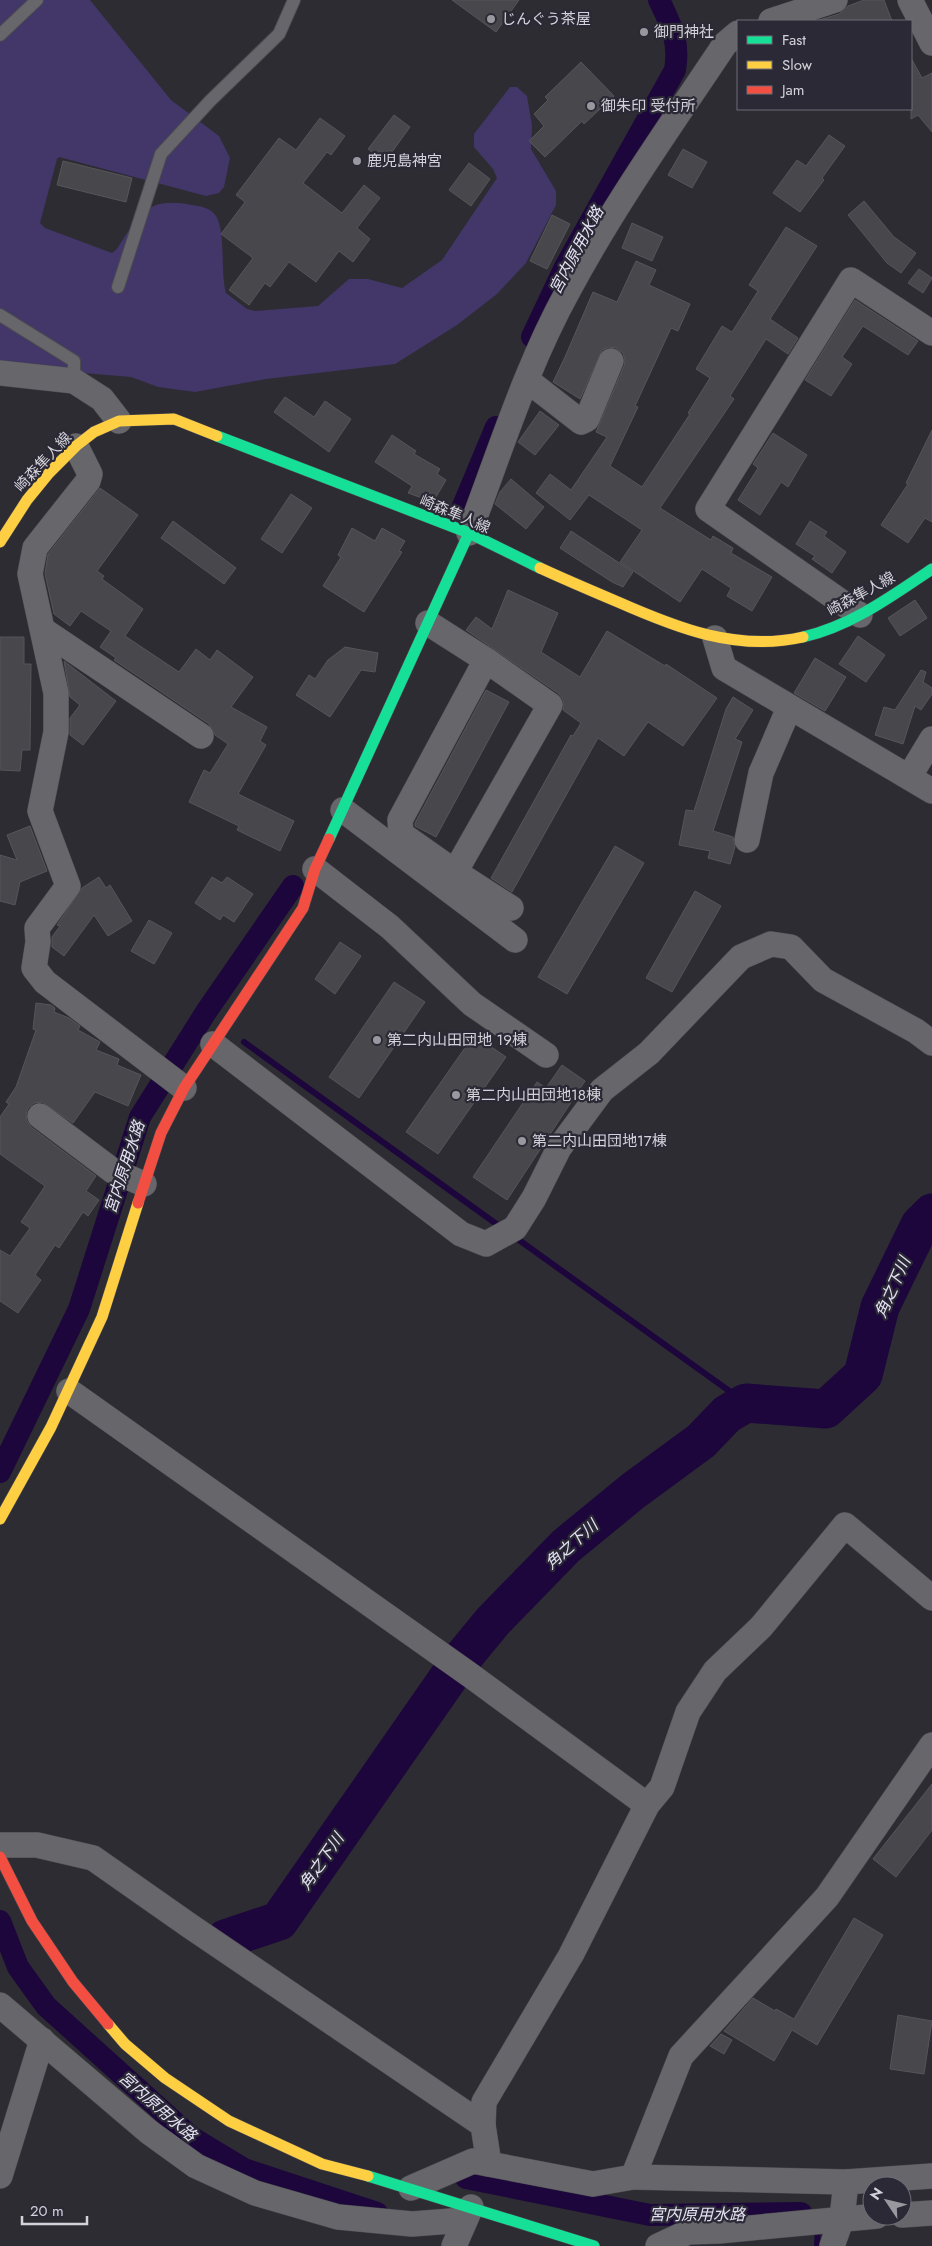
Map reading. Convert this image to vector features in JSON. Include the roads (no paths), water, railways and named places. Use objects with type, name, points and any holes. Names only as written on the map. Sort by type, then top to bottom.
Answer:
[{"type":"street","points":[[774,20],[836,0]]},
{"type":"street","points":[[910,0],[932,44]]},
{"type":"street","points":[[0,1519],[51,1427],[102,1317],[130,1178],[161,1133],[172,1080],[213,1044],[303,908],[315,869],[469,533],[527,380],[567,292],[633,181],[725,44],[737,34]]},
{"type":"street","points":[[860,615],[708,509],[851,280],[932,333]]},
{"type":"street","points":[[527,380],[581,422],[587,419],[611,361]]},
{"type":"street","points":[[0,373],[74,380],[102,400],[119,421]]},
{"type":"street","name":"崎森隼人線","points":[[0,542],[27,500],[49,473],[76,446],[94,432],[119,421],[174,419],[469,533],[502,552],[680,628],[715,638],[751,643],[793,640],[828,630],[860,615],[932,569]]},
{"type":"street","points":[[76,446],[90,474],[88,481],[35,548],[30,574],[56,693],[56,732],[40,811],[68,886],[37,928],[38,942],[34,968],[45,982],[172,1080]]},
{"type":"street","points":[[428,622],[550,705],[456,872]]},
{"type":"street","points":[[43,630],[201,736]]},
{"type":"street","points":[[715,638],[724,668],[932,791]]},
{"type":"street","points":[[486,660],[400,820],[401,834],[511,908]]},
{"type":"street","points":[[747,840],[761,773],[789,708]]},
{"type":"street","points":[[909,777],[932,739]]},
{"type":"street","points":[[343,810],[515,940]]},
{"type":"street","points":[[315,869],[390,927],[472,1004],[546,1055]]},
{"type":"street","points":[[213,1044],[461,1234],[486,1244],[507,1233],[534,1198],[559,1148],[602,1090],[649,1053],[741,956],[771,944],[791,947],[823,980],[916,1031],[932,1043]]},
{"type":"street","points":[[40,1116],[130,1178]]},
{"type":"street","points":[[68,1391],[445,1658],[647,1805]]},
{"type":"street","points":[[490,2164],[483,2125],[484,2102],[571,1955],[647,1805],[662,1787],[688,1712],[715,1671],[761,1626],[845,1525],[932,1598]]},
{"type":"street","points":[[633,2177],[681,2056],[827,1897],[932,1745]]},
{"type":"street","points":[[483,2125],[93,1858],[37,1845],[1,1858],[32,1921],[73,1982],[125,2044],[165,2078],[229,2121],[322,2164],[411,2188],[468,2214],[594,2246]]},
{"type":"street","points":[[0,2005],[149,2132],[196,2166],[255,2193],[338,2217],[412,2224],[468,2214]]},
{"type":"street","points":[[0,2176],[42,2040]]},
{"type":"street","points":[[411,2188],[473,2161],[593,2184],[633,2177],[846,2183],[932,2176]]},
{"type":"street","points":[[832,2246],[846,2183]]},
{"type":"street","points":[[912,2214],[932,2213]]},
{"type":"street","points":[[454,2246],[468,2214]]},
{"type":"street","points":[[658,2246],[688,2232],[718,2231],[862,2217]]},
{"type":"lane","points":[[0,35],[38,0]]},
{"type":"lane","points":[[118,287],[160,154],[210,101],[279,34],[294,0]]},
{"type":"lane","points":[[0,315],[74,361],[74,380]]},
{"type":"waterway","name":"宮内原用水路","points":[[532,337],[565,267],[675,70],[675,42],[671,25],[659,0]]},
{"type":"waterway","name":"宮内原用水路","points":[[463,506],[496,427]]},
{"type":"waterway","name":"宮内原用水路","points":[[0,1472],[79,1309],[140,1117],[206,1012],[293,886]]},
{"type":"waterway","name":"宮内原用水路","points":[[206,1012],[211,1017]]},
{"type":"waterway","points":[[244,1042],[502,1228]]},
{"type":"waterway","name":"角之下川","points":[[225,1939],[279,1921],[460,1661],[493,1621],[566,1546],[633,1491],[701,1441],[727,1414],[746,1403],[826,1409],[863,1375],[880,1307],[920,1225],[932,1213]]},
{"type":"waterway","points":[[512,1235],[746,1403]]},
{"type":"waterway","name":"宮内原用水路","points":[[0,1921],[18,1967],[46,2006],[191,2137],[244,2169],[377,2213]]},
{"type":"waterway","name":"宮内原用水路","points":[[466,2178],[650,2215],[801,2213]]},
{"type":"waterway","points":[[817,2246],[818,2227]]},
{"type":"place","name":"じんぐう茶屋","points":[[491,19]]},
{"type":"place","name":"御門神社","points":[[644,32]]},
{"type":"place","name":"御朱印 受付所","points":[[591,106]]},
{"type":"place","name":"鹿児島神宮","points":[[357,161]]},
{"type":"place","name":"第二内山田団地 19棟","points":[[377,1040]]},
{"type":"place","name":"第二内山田団地18棟","points":[[456,1095]]},
{"type":"place","name":"第二内山田団地17棟","points":[[522,1141]]}]
